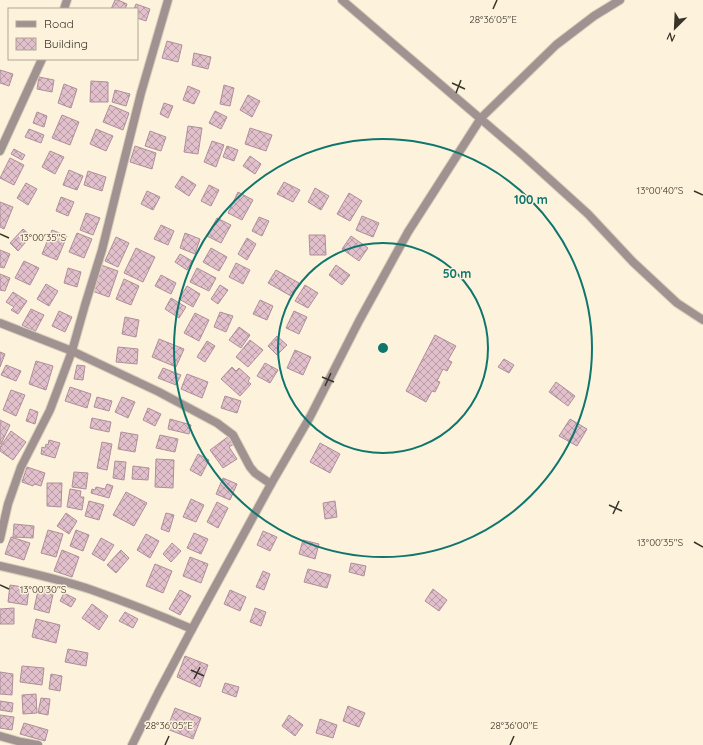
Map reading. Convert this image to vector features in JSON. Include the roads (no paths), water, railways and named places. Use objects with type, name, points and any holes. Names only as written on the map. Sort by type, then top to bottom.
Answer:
[{"type":"street","points":[[0,539],[8,504],[21,467],[50,410],[72,351],[102,250],[141,93],[168,0]]},
{"type":"street","points":[[342,0],[524,156],[588,214],[633,262],[677,303],[703,320]]},
{"type":"street","points":[[132,745],[192,629],[310,417],[359,321],[408,232],[481,118],[556,45],[594,16],[620,0]]},
{"type":"street","points":[[0,151],[42,60]]},
{"type":"street","points":[[0,323],[72,351],[159,392],[218,423],[233,435],[250,467],[272,484]]},
{"type":"street","points":[[0,566],[43,576],[91,590],[192,629]]},
{"type":"street","points":[[0,736],[38,745]]}]
